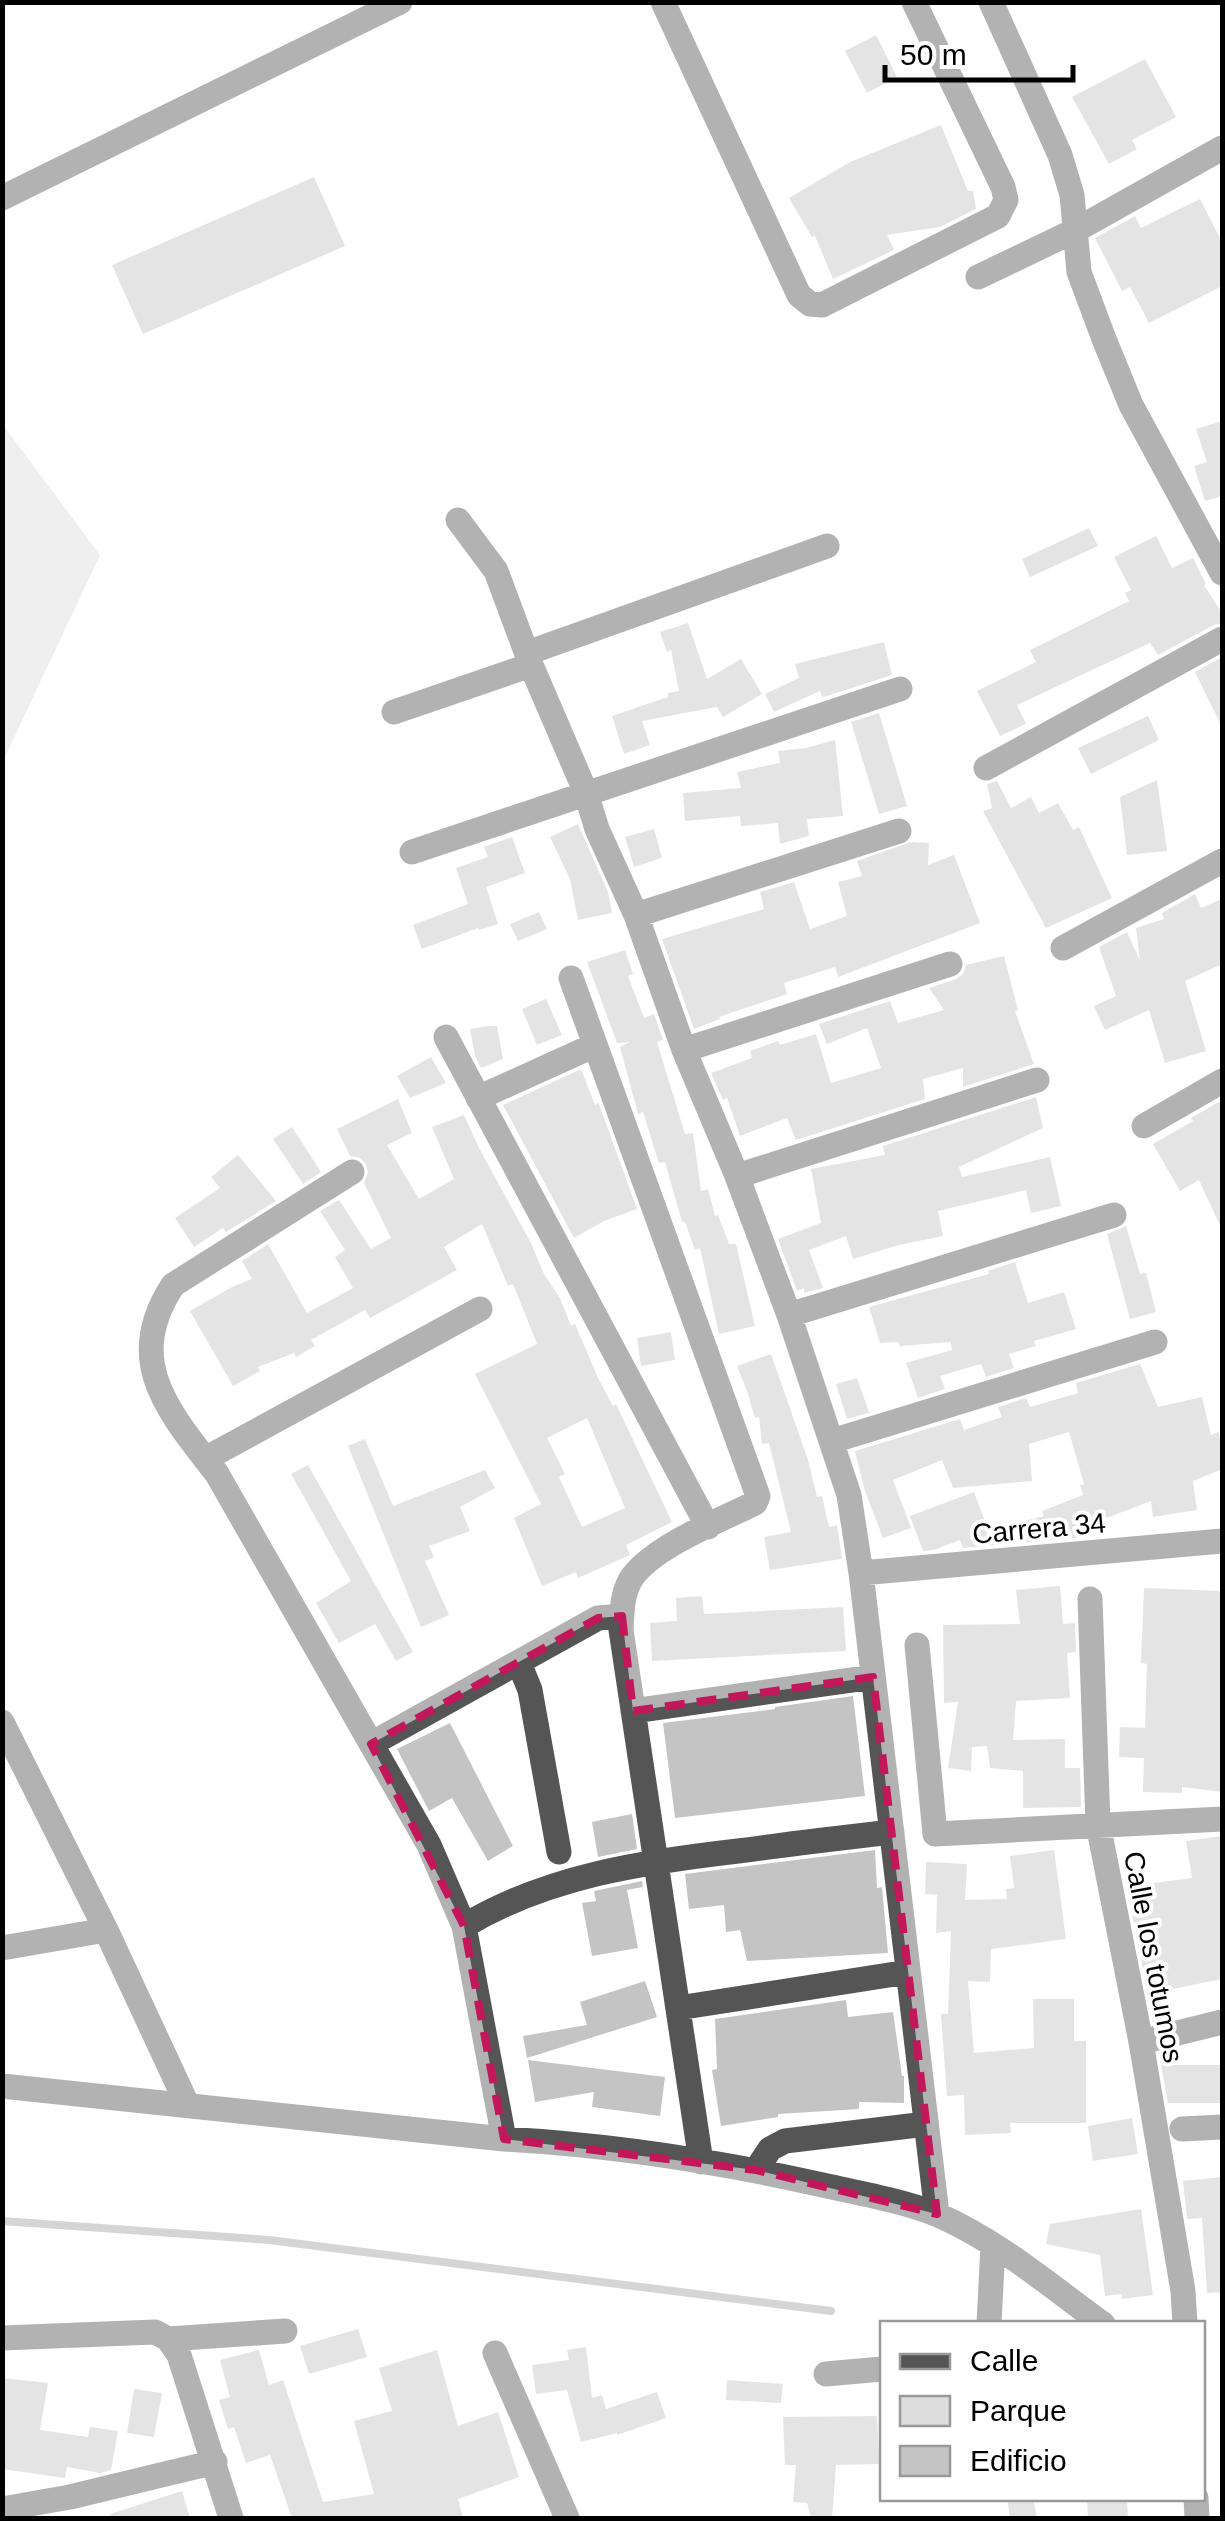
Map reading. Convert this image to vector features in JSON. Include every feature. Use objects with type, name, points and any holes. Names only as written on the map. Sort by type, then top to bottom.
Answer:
[{"type":"street","points":[[2,198],[400,2]]},
{"type":"street","points":[[663,2],[800,296],[810,304],[822,305],[998,216],[1006,200],[914,2]]},
{"type":"street","points":[[991,2],[1060,155],[1072,195],[1080,272],[1131,405],[1222,574]]},
{"type":"street","points":[[978,277],[1076,230],[1222,148]]},
{"type":"street","points":[[458,520],[496,570],[597,829],[636,916],[684,1050],[789,1315],[849,1495],[936,2214]]},
{"type":"street","points":[[394,712],[828,546]]},
{"type":"street","points":[[986,768],[1222,640]]},
{"type":"street","points":[[412,852],[900,689]]},
{"type":"street","points":[[636,916],[899,831]]},
{"type":"street","points":[[1063,948],[1222,860]]},
{"type":"street","points":[[684,1050],[950,964]]},
{"type":"street","points":[[571,978],[758,1496],[754,1503],[657,1553],[632,1578],[622,1602],[621,1630],[701,2162]]},
{"type":"street","points":[[446,1037],[708,1527]]},
{"type":"street","points":[[478,1098],[596,1045]]},
{"type":"street","points":[[737,1176],[1037,1080]]},
{"type":"street","points":[[1144,1126],[1222,1081]]},
{"type":"street","points":[[352,1172],[172,1285],[159,1305],[149,1354],[161,1393],[217,1474],[429,1846],[464,1926],[504,2139]]},
{"type":"street","points":[[789,1315],[1114,1215]]},
{"type":"street","points":[[205,1458],[480,1309]]},
{"type":"street","points":[[832,1441],[1154,1342]]},
{"type":"street","name":"Carrera 34","points":[[861,1572],[1222,1541]]},
{"type":"street","name":"Calle los totumos","points":[[1090,1599],[1098,1824],[1141,2042],[1183,2290],[1185,2321]]},
{"type":"street","points":[[371,1744],[598,1618],[622,1616]]},
{"type":"street","points":[[917,1645],[935,1834],[1222,1819]]},
{"type":"street","points":[[518,1662],[530,1690],[559,1852]]},
{"type":"street","points":[[634,1711],[873,1677]]},
{"type":"street","points":[[2,1722],[14,1770],[106,1930],[186,2104]]},
{"type":"street","points":[[464,1926],[489,1911],[582,1876],[656,1860],[892,1832]]},
{"type":"street","points":[[2,1948],[106,1930]]},
{"type":"street","points":[[678,2008],[908,1972]]},
{"type":"street","points":[[1141,2042],[1222,2022]]},
{"type":"street","points":[[2,2086],[554,2142],[756,2170],[936,2214],[993,2245],[1099,2321]]},
{"type":"street","points":[[756,2170],[770,2149],[785,2142],[926,2124]]},
{"type":"street","points":[[1182,2129],[1222,2127]]},
{"type":"street","points":[[989,2321],[993,2245]]},
{"type":"street","points":[[168,2339],[285,2331]]},
{"type":"street","points":[[2,2338],[154,2332],[168,2339],[179,2355],[231,2518]]},
{"type":"street","points":[[496,2352],[567,2518]]},
{"type":"street","points":[[826,2374],[880,2369]]},
{"type":"street","points":[[2,2510],[70,2498],[215,2462]]},
{"type":"highlighted area","points":[[622,1616],[633,1711],[873,1677],[937,2214],[756,2170],[504,2139],[464,1926],[371,1744],[598,1618]]},
{"type":"green space","points":[[3,425],[100,555],[3,761]]},
{"type":"building","points":[[876,35],[897,77],[867,93],[845,51]]},
{"type":"building","points":[[1145,59],[1176,117],[1132,140],[1137,149],[1109,164],[1072,97]]},
{"type":"building","points":[[941,125],[968,191],[973,191],[976,209],[940,227],[887,235],[894,250],[833,279],[815,236],[812,237],[789,198],[850,162]]},
{"type":"building","points":[[314,177],[345,246],[143,334],[112,265]]},
{"type":"building","points":[[1200,199],[1222,242],[1222,286],[1149,323],[1130,287],[1122,291],[1095,238],[1135,216],[1141,228]]},
{"type":"building","points":[[1222,421],[1222,496],[1205,501],[1194,466],[1207,462],[1196,429]]},
{"type":"building","points":[[1089,528],[1098,546],[1030,577],[1022,559]]},
{"type":"building","points":[[1156,536],[1172,568],[1193,558],[1222,613],[1222,623],[1158,655],[1150,643],[1017,705],[1026,724],[1000,736],[977,691],[1036,662],[1030,650],[1129,601],[1125,593],[1131,590],[1114,557]]},
{"type":"building","points":[[688,623],[707,679],[741,659],[762,694],[723,717],[717,707],[642,721],[650,745],[624,754],[612,716],[679,691],[671,650],[667,652],[660,632]]},
{"type":"building","points":[[884,642],[892,675],[827,696],[822,697],[820,691],[774,712],[765,694],[799,678],[795,664]]},
{"type":"building","points":[[1222,657],[1222,727],[1195,672]]},
{"type":"building","points":[[879,713],[907,806],[879,814],[851,722]]},
{"type":"building","points":[[1148,716],[1159,740],[1091,774],[1078,748]]},
{"type":"building","points":[[835,740],[843,816],[807,819],[809,836],[780,844],[778,823],[741,826],[740,816],[685,821],[683,793],[741,788],[737,772],[780,763],[778,751]]},
{"type":"building","points":[[1157,780],[1167,851],[1127,855],[1120,797]]},
{"type":"building","points":[[997,781],[1011,808],[1031,797],[1039,813],[1058,803],[1073,830],[1079,827],[1112,898],[1046,928],[983,811],[992,808],[987,784]]},
{"type":"building","points":[[578,824],[608,892],[612,913],[578,920],[570,879],[550,837]]},
{"type":"building","points":[[654,829],[662,858],[634,867],[625,837]]},
{"type":"building","points":[[512,837],[525,873],[486,887],[498,924],[422,949],[413,925],[468,904],[456,868],[488,857],[484,847]]},
{"type":"building","points":[[911,842],[929,843],[928,865],[954,855],[980,923],[838,977],[835,967],[784,983],[787,994],[694,1029],[662,939],[764,909],[760,892],[794,882],[810,929],[847,916],[838,882],[862,876],[857,861]]},
{"type":"building","points":[[1195,894],[1201,908],[1222,899],[1222,964],[1185,981],[1206,1051],[1165,1063],[1149,1010],[1105,1030],[1094,1006],[1116,996],[1099,947],[1127,932],[1140,961],[1136,928],[1164,919],[1162,913]]},
{"type":"building","points":[[539,912],[547,929],[518,941],[510,924]]},
{"type":"building","points":[[625,950],[633,974],[628,976],[644,1018],[654,1014],[663,1040],[657,1042],[685,1134],[693,1133],[701,1191],[708,1189],[715,1216],[718,1215],[729,1244],[736,1244],[755,1326],[719,1334],[700,1248],[695,1250],[682,1222],[665,1162],[659,1163],[643,1112],[638,1114],[620,1047],[630,1042],[617,1043],[587,962]]},
{"type":"building","points":[[1004,956],[1018,1010],[1015,1011],[1034,1064],[963,1087],[963,1068],[923,1079],[925,1099],[796,1140],[787,1118],[740,1136],[727,1098],[723,1100],[711,1073],[752,1058],[750,1051],[816,1034],[831,1083],[881,1068],[867,1028],[827,1044],[819,1024],[890,1001],[898,1023],[944,1010],[929,988],[956,979],[966,965]]},
{"type":"building","points":[[546,999],[562,1035],[537,1045],[522,1009]]},
{"type":"building","points":[[497,1026],[503,1059],[481,1068],[470,1029]]},
{"type":"building","points":[[431,1057],[446,1083],[410,1098],[397,1076]]},
{"type":"building","points":[[581,1069],[595,1105],[599,1103],[637,1209],[574,1238],[503,1105]]},
{"type":"building","points":[[1036,1097],[1043,1128],[959,1167],[962,1177],[1050,1157],[1061,1206],[1031,1213],[1026,1190],[938,1211],[943,1236],[853,1259],[846,1236],[809,1250],[823,1288],[797,1291],[778,1239],[821,1223],[811,1169],[885,1155],[883,1146]]},
{"type":"building","points":[[398,1099],[412,1133],[387,1145],[419,1199],[454,1179],[432,1127],[464,1115],[571,1326],[575,1324],[598,1378],[613,1406],[616,1404],[672,1522],[626,1545],[630,1555],[578,1578],[576,1572],[542,1586],[514,1518],[541,1504],[475,1374],[537,1344],[513,1284],[508,1286],[482,1224],[444,1247],[457,1270],[370,1318],[365,1310],[311,1340],[315,1346],[296,1357],[294,1353],[258,1367],[260,1371],[233,1386],[190,1311],[252,1279],[242,1261],[268,1244],[307,1313],[353,1288],[335,1257],[345,1250],[320,1211],[339,1200],[371,1249],[391,1238],[364,1183],[366,1164],[359,1157],[350,1156],[337,1129]],"holes":[[[587,1418],[625,1508],[582,1527],[559,1477],[565,1474],[547,1438]]]},
{"type":"building","points":[[1222,1100],[1222,1230],[1199,1180],[1180,1191],[1153,1144]]},
{"type":"building","points":[[292,1127],[321,1172],[303,1184],[273,1139]]},
{"type":"building","points":[[238,1155],[276,1201],[194,1247],[175,1218],[220,1188],[211,1177]]},
{"type":"building","points":[[1126,1226],[1140,1274],[1146,1273],[1156,1312],[1130,1319],[1107,1234]]},
{"type":"building","points":[[1015,1262],[1028,1303],[1064,1292],[1076,1329],[1034,1341],[1036,1346],[1009,1354],[1014,1368],[986,1377],[981,1364],[940,1376],[945,1389],[918,1398],[906,1363],[952,1350],[951,1342],[900,1346],[898,1342],[880,1343],[869,1307],[989,1274],[988,1271]]},
{"type":"building","points":[[671,1332],[675,1360],[641,1366],[637,1338]]},
{"type":"building","points":[[771,1354],[817,1497],[822,1496],[829,1527],[837,1525],[842,1559],[770,1570],[764,1537],[791,1532],[769,1443],[762,1444],[759,1417],[755,1418],[737,1366]]},
{"type":"building","points":[[1140,1364],[1158,1407],[1202,1397],[1211,1435],[1218,1432],[1222,1442],[1222,1469],[1193,1481],[1197,1510],[1153,1517],[1151,1501],[1080,1528],[1084,1537],[963,1548],[960,1540],[923,1551],[910,1516],[974,1492],[988,1530],[1044,1516],[1042,1511],[1083,1495],[1080,1485],[1084,1484],[1069,1432],[1029,1444],[1032,1481],[953,1488],[942,1460],[893,1480],[911,1528],[883,1538],[855,1451],[960,1419],[964,1430],[1002,1417],[998,1407],[1026,1398],[1030,1407],[1078,1393],[1076,1383]]},
{"type":"building","points":[[857,1378],[869,1412],[875,1411],[847,1419],[836,1384]]},
{"type":"building","points":[[365,1439],[393,1506],[485,1470],[495,1488],[460,1507],[470,1531],[429,1546],[434,1557],[425,1561],[449,1615],[421,1627],[348,1446]]},
{"type":"building","points":[[308,1465],[413,1652],[396,1661],[375,1624],[339,1643],[316,1603],[351,1581],[291,1474]]},
{"type":"building","points":[[1060,1586],[1063,1624],[1075,1623],[1076,1652],[1067,1653],[1070,1698],[1016,1701],[1013,1740],[1065,1739],[1065,1768],[1080,1768],[1081,1807],[1023,1808],[1023,1771],[990,1768],[987,1746],[972,1747],[971,1771],[948,1768],[958,1702],[944,1703],[943,1625],[1020,1624],[1016,1590]]},
{"type":"building","points":[[1144,1588],[1222,1591],[1222,1792],[1182,1787],[1182,1793],[1143,1792],[1144,1758],[1119,1757],[1120,1727],[1145,1728],[1147,1664],[1141,1663]]},
{"type":"building","points":[[702,1596],[704,1614],[843,1607],[846,1651],[652,1661],[650,1623],[677,1621],[676,1598]]},
{"type":"building","points":[[853,1696],[865,1796],[675,1818],[663,1723]]},
{"type":"building","points":[[450,1723],[513,1846],[488,1861],[452,1798],[429,1811],[397,1749]]},
{"type":"building","points":[[632,1814],[637,1849],[598,1857],[592,1822]]},
{"type":"building","points":[[1222,1836],[1222,1979],[1148,1994],[1127,1889],[1192,1878],[1186,1841]]},
{"type":"building","points":[[875,1850],[888,1953],[747,1961],[740,1930],[726,1932],[724,1905],[689,1909],[685,1874]]},
{"type":"building","points":[[1054,1850],[1066,1939],[991,1949],[990,1982],[968,1981],[974,2053],[1034,2048],[1033,1999],[1074,1999],[1074,2041],[1086,2041],[1086,2123],[1010,2123],[1011,2133],[965,2135],[964,2095],[947,2096],[941,2014],[948,2014],[951,1931],[936,1933],[937,1895],[925,1894],[926,1862],[967,1864],[965,1900],[1007,1899],[1006,1889],[1014,1888],[1010,1856]]},
{"type":"building","points":[[642,1881],[643,1887],[627,1890],[638,1948],[592,1956],[582,1903],[596,1901],[594,1891]]},
{"type":"building","points":[[645,1981],[657,2017],[527,2058],[523,2036],[587,2025],[580,2002]]},
{"type":"building","points":[[846,2000],[848,2017],[893,2012],[904,2076],[904,2103],[859,2102],[859,2109],[778,2114],[721,2126],[712,2070],[717,2069],[715,2019]]},
{"type":"building","points":[[528,2060],[665,2077],[660,2116],[592,2107],[594,2092],[535,2102]]},
{"type":"building","points":[[1161,2065],[1222,2065],[1222,2103],[1168,2103]]},
{"type":"building","points":[[1132,2118],[1138,2154],[1093,2161],[1088,2126]]},
{"type":"building","points":[[1222,2177],[1222,2292],[1207,2293],[1202,2218],[1187,2219],[1183,2181]]},
{"type":"building","points":[[1141,2209],[1153,2295],[1122,2299],[1122,2294],[1105,2296],[1100,2255],[1046,2244],[1050,2224]]},
{"type":"building","points":[[358,2329],[367,2357],[309,2374],[300,2346]]},
{"type":"building","points":[[586,2347],[592,2398],[602,2395],[606,2409],[657,2392],[666,2418],[617,2435],[581,2442],[567,2390],[536,2394],[532,2365],[569,2360],[567,2350]]},
{"type":"building","points":[[259,2350],[269,2385],[283,2380],[323,2502],[374,2494],[354,2421],[392,2411],[379,2368],[437,2350],[458,2426],[498,2412],[519,2477],[458,2499],[463,2518],[292,2518],[270,2455],[246,2463],[234,2427],[228,2429],[219,2400],[230,2397],[220,2360]]},
{"type":"building","points":[[2,2378],[48,2383],[40,2430],[88,2437],[90,2427],[118,2431],[111,2470],[100,2473],[67,2467],[65,2478],[2,2469]]},
{"type":"building","points":[[727,2380],[783,2384],[781,2403],[726,2400]]},
{"type":"building","points":[[134,2389],[162,2393],[154,2437],[127,2433]]},
{"type":"building","points":[[877,2416],[879,2464],[836,2465],[832,2518],[811,2518],[807,2503],[793,2502],[796,2465],[785,2465],[783,2417]]},
{"type":"building","points":[[182,2491],[190,2518],[110,2518],[110,2514]]},
{"type":"building","points":[[1007,2501],[1034,2501],[1037,2518],[1010,2518]]},
{"type":"building","points":[[1087,2501],[1127,2501],[1128,2518],[1088,2518]]},
{"type":"waterway","points":[[2,2221],[269,2240],[831,2311]]}]
